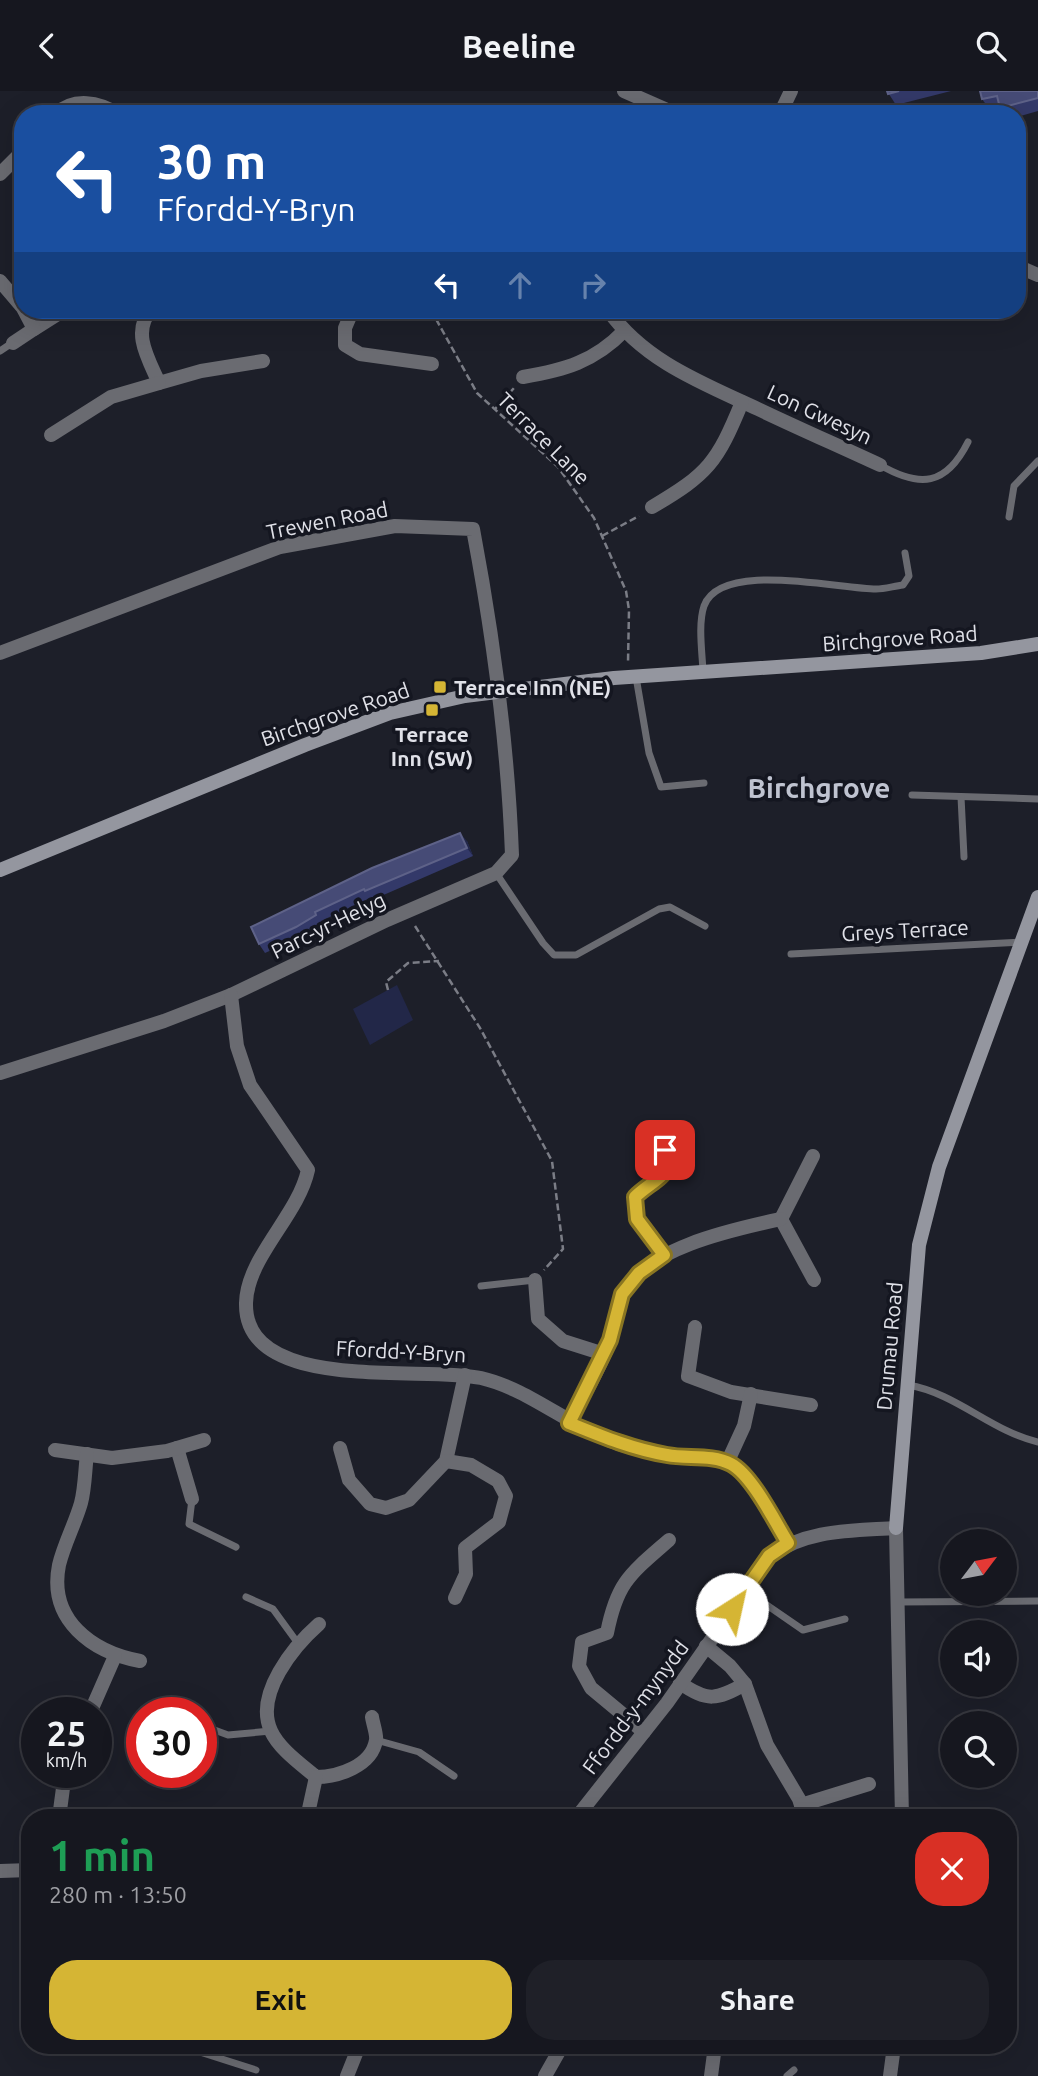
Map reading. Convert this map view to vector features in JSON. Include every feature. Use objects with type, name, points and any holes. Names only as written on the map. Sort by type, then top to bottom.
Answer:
[{"type":"main road","name":"Birchgrove Road","points":[[0,870],[109,823],[390,713],[465,696],[631,677],[981,653],[1038,644]]},
{"type":"main road","name":"Drumau Road","points":[[896,1528],[919,1245],[939,1167],[1038,897]]},
{"type":"street","points":[[624,91],[656,105]]},
{"type":"street","points":[[76,97],[96,105]]},
{"type":"street","points":[[0,174],[14,160]]},
{"type":"street","points":[[0,281],[14,298]]},
{"type":"street","points":[[28,319],[34,329]]},
{"type":"street","points":[[13,343],[50,319]]},
{"type":"street","points":[[145,319],[141,333],[143,348],[159,383]]},
{"type":"street","points":[[349,319],[345,328],[345,345],[360,354],[432,364]]},
{"type":"street","name":"Lon Gwesyn","points":[[614,319],[648,353],[688,377],[880,465]]},
{"type":"street","points":[[523,377],[572,368],[593,358],[624,331]]},
{"type":"street","points":[[51,435],[111,397],[201,371],[263,361]]},
{"type":"street","name":"Lon Gwesyn","points":[[652,507],[696,480],[716,456],[742,402]]},
{"type":"street","name":"Trewen Road","points":[[0,653],[280,547],[395,526],[473,529],[487,602],[496,693]]},
{"type":"street","points":[[496,693],[510,810],[512,855],[496,873]]},
{"type":"street","name":"Parc-yr-Helyg","points":[[0,1073],[164,1021],[231,995],[407,911],[496,873]]},
{"type":"street","name":"Ffordd-Y-Bryn","points":[[231,995],[237,1046],[250,1085],[308,1170],[305,1187],[251,1281],[246,1304],[253,1332],[261,1343],[277,1354],[340,1372],[446,1372],[465,1375],[512,1388],[569,1423],[628,1447],[727,1462]]},
{"type":"street","points":[[664,1255],[637,1219],[635,1197],[645,1187],[662,1178],[670,1165],[665,1150]]},
{"type":"street","points":[[781,1219],[813,1156]]},
{"type":"street","points":[[569,1423],[604,1354],[622,1294],[639,1273],[664,1255],[742,1228],[781,1219]]},
{"type":"street","points":[[781,1219],[814,1280]]},
{"type":"street","points":[[535,1280],[538,1319],[563,1341],[604,1354]]},
{"type":"street","points":[[695,1327],[688,1376],[731,1392],[811,1405]]},
{"type":"street","points":[[340,1448],[349,1481],[370,1504],[386,1507],[409,1500],[446,1461],[465,1375]]},
{"type":"street","points":[[751,1394],[744,1426],[727,1462],[745,1477],[788,1543]]},
{"type":"street","points":[[55,1450],[112,1458],[177,1448],[204,1440]]},
{"type":"street","points":[[177,1448],[192,1499]]},
{"type":"street","points":[[87,1454],[82,1500],[60,1564],[57,1585],[62,1606],[74,1627],[91,1644],[115,1656],[140,1661]]},
{"type":"street","points":[[446,1461],[471,1465],[498,1481],[506,1496],[499,1522],[465,1548],[466,1574],[455,1598]]},
{"type":"street","name":"Ffordd-y-mynydd","points":[[588,1809],[769,1556],[788,1543],[827,1532],[896,1528]]},
{"type":"street","name":"Drumau Road","points":[[896,1528],[902,1809]]},
{"type":"street","points":[[644,1732],[591,1688],[579,1666],[582,1642],[607,1633],[614,1598],[634,1571],[669,1540]]},
{"type":"street","points":[[319,1624],[298,1642],[272,1687],[268,1715],[271,1731],[316,1777],[330,1777],[350,1770],[367,1758],[376,1740],[372,1717]]},
{"type":"street","points":[[706,1646],[730,1666],[745,1684],[766,1745],[802,1809]]},
{"type":"street","points":[[97,1697],[115,1656]]},
{"type":"street","points":[[680,1683],[701,1697],[717,1696],[745,1684]]},
{"type":"street","points":[[309,1809],[316,1777]]},
{"type":"street","points":[[808,1809],[869,1784]]},
{"type":"street","points":[[60,1809],[63,1788]]},
{"type":"street","points":[[0,1871],[21,1870]]},
{"type":"street","points":[[347,2076],[356,2054]]},
{"type":"street","points":[[545,2076],[557,2054]]},
{"type":"street","points":[[711,2076],[714,2054]]},
{"type":"street","points":[[890,2076],[893,2054]]},
{"type":"lane","points":[[0,351],[13,343]]},
{"type":"lane","points":[[880,465],[899,476],[923,481],[943,474],[957,464],[968,442]]},
{"type":"lane","points":[[1009,517],[1014,486],[1038,461]]},
{"type":"lane","points":[[703,671],[704,606],[715,590],[736,581],[805,582],[878,589],[903,585],[909,576],[905,552]]},
{"type":"lane","points":[[631,677],[649,753],[661,787],[704,783]]},
{"type":"lane","points":[[912,795],[1038,799]]},
{"type":"lane","points":[[961,797],[964,857]]},
{"type":"lane","points":[[496,873],[554,955],[576,955],[659,909],[670,907],[705,926]]},
{"type":"lane","name":"Greys Terrace","points":[[791,954],[1021,942]]},
{"type":"lane","points":[[481,1286],[535,1280]]},
{"type":"lane","points":[[906,1385],[939,1393],[1018,1436],[1038,1442]]},
{"type":"lane","points":[[192,1499],[189,1524],[236,1547]]},
{"type":"lane","points":[[745,1590],[784,1620],[803,1630],[845,1619]]},
{"type":"lane","points":[[246,1597],[273,1609],[298,1642]]},
{"type":"lane","points":[[898,1602],[1038,1601]]},
{"type":"lane","points":[[217,1731],[228,1735],[271,1731]]},
{"type":"lane","points":[[376,1740],[419,1752],[454,1776]]},
{"type":"lane","points":[[206,2054],[256,2070]]},
{"type":"lane","points":[[787,2076],[794,2070]]},
{"type":"path","name":"Terrace Lane","points":[[436,319],[471,384],[558,467],[579,493],[602,536],[626,591],[631,677]]},
{"type":"path","points":[[495,409],[523,377]]},
{"type":"path","points":[[602,536],[649,513],[652,507]]},
{"type":"path","points":[[407,911],[480,1028],[552,1161],[563,1249],[535,1280]]},
{"type":"path","points":[[388,990],[386,982],[408,963],[439,961]]},
{"type":"shaded area","points":[[397,985],[413,1020],[370,1045],[353,1009]]},
{"type":"building","points":[[980,91],[1038,91],[1038,98],[1011,105],[999,105],[997,96],[982,99]]},
{"type":"building","points":[[460,833],[467,848],[365,891],[364,889],[315,912],[316,915],[296,927],[259,944],[251,927],[372,868]]},
{"type":"place","name":"Terrace Inn (NE)","points":[[440,687]]},
{"type":"place","name":"Terrace Inn (SW)","points":[[432,710]]},
{"type":"district","name":"Birchgrove","points":[[819,787]]},
{"type":"route","points":[[665,1150],[670,1165],[662,1178],[645,1187],[635,1197],[637,1219],[664,1255],[639,1273],[622,1294],[610,1340],[590,1386],[569,1423],[628,1447],[670,1456],[719,1460],[733,1465],[745,1477],[788,1543],[769,1556],[732,1609]]}]
